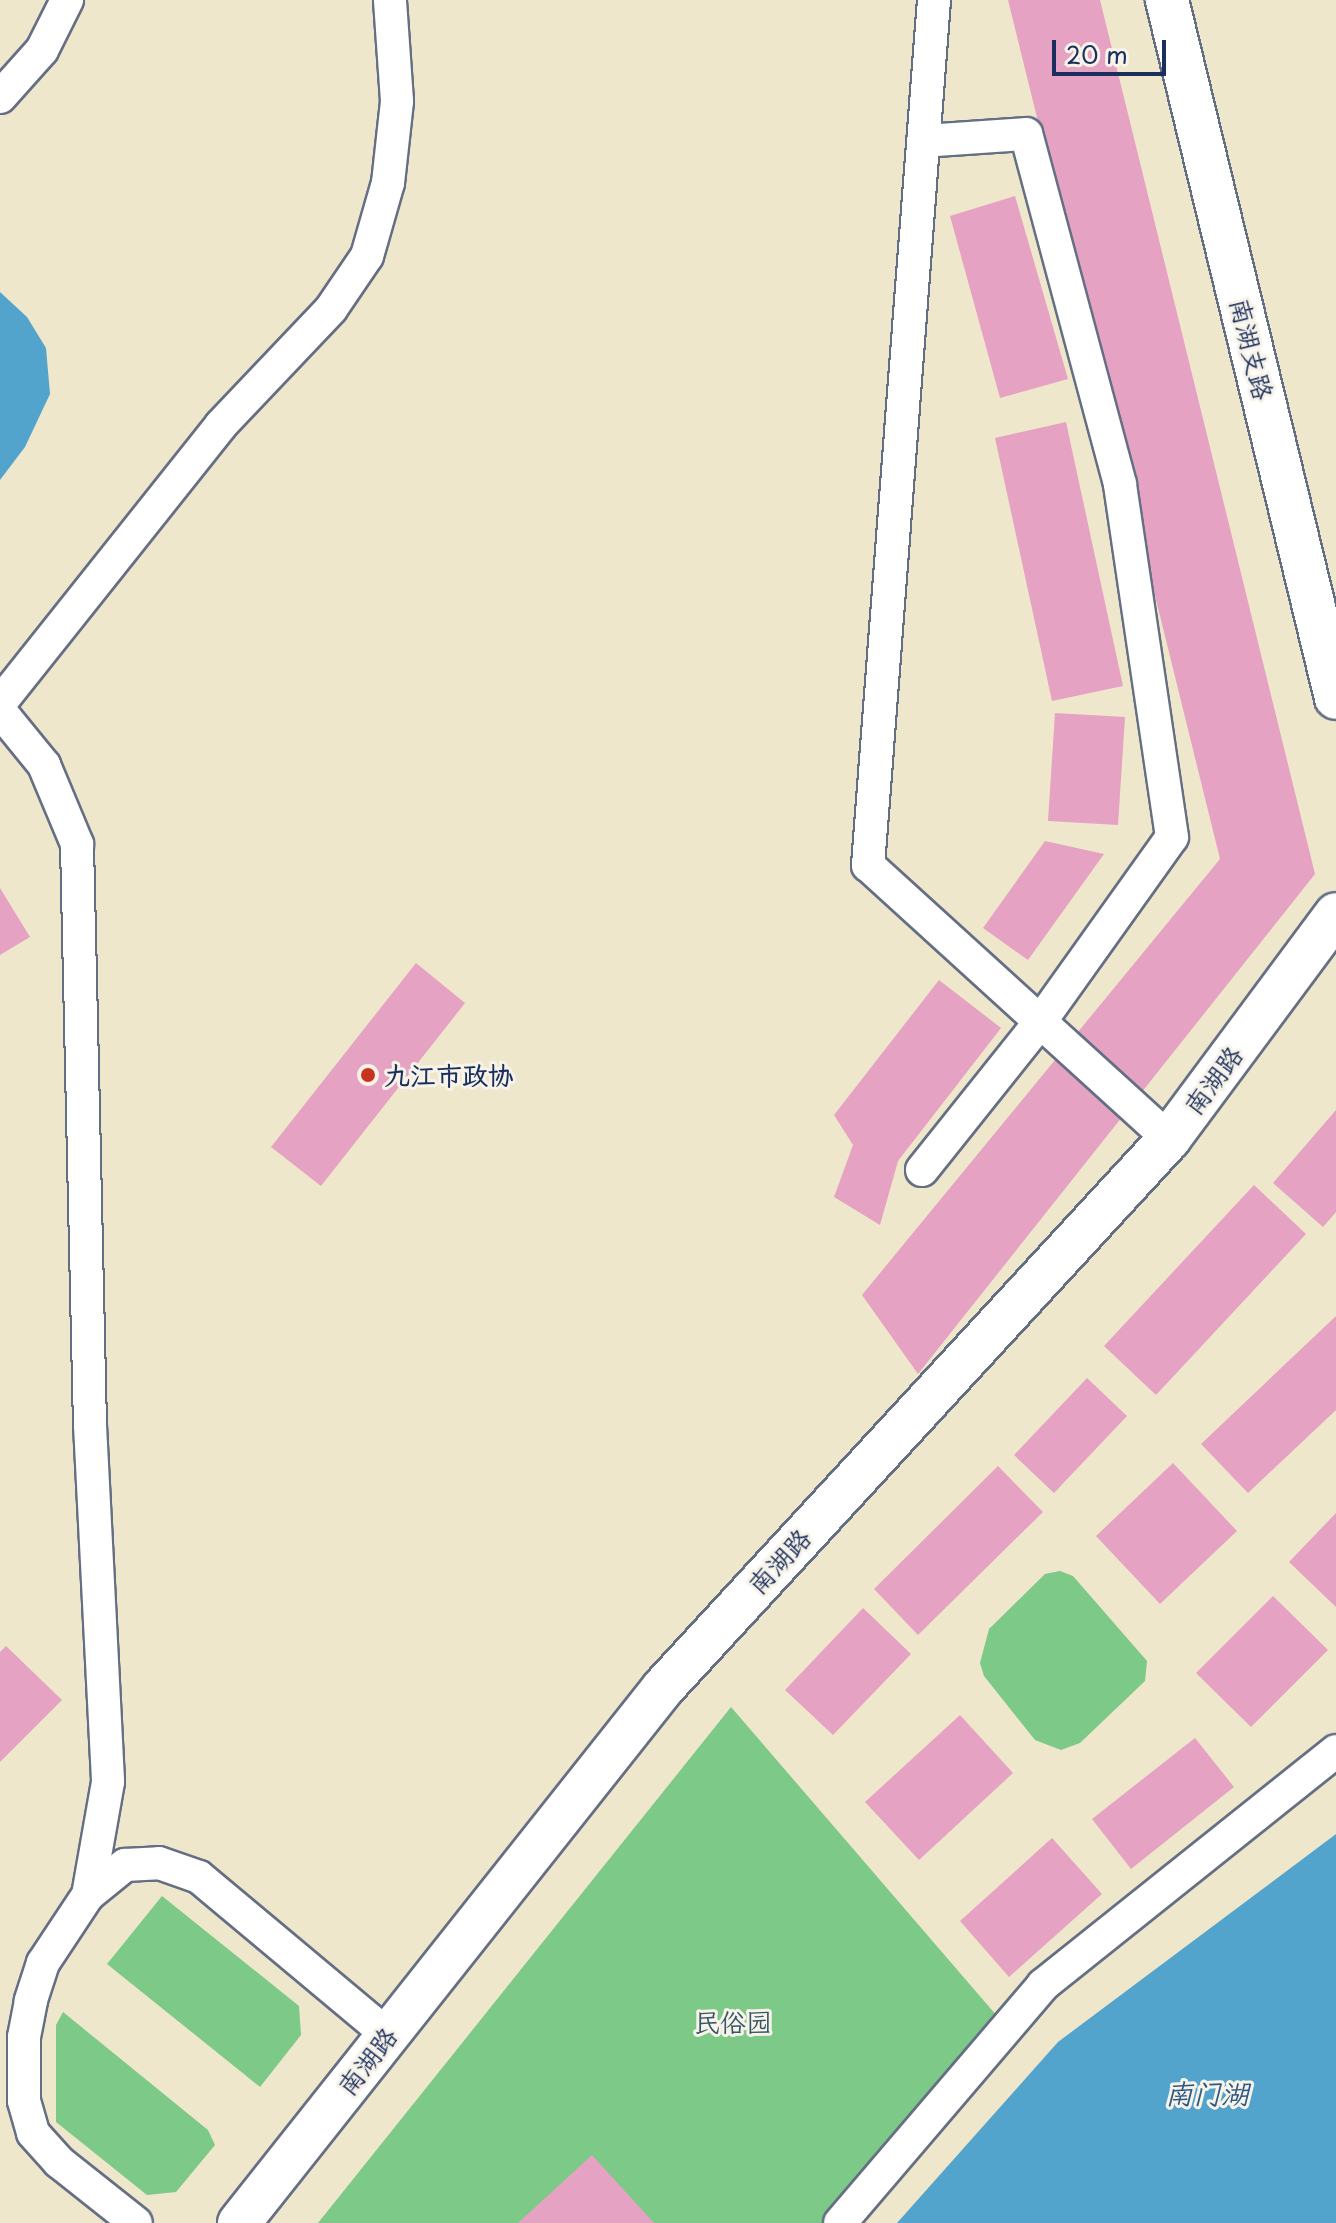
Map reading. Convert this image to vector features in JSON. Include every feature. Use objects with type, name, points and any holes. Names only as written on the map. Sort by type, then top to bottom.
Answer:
[{"type":"street","points":[[0,97],[42,50],[67,0]]},
{"type":"street","points":[[0,703],[221,425],[331,309],[367,256],[388,183],[397,101],[390,0]]},
{"type":"street","points":[[934,0],[868,865],[1169,1139]]},
{"type":"street","name":"南湖支路","points":[[1167,0],[1336,698]]},
{"type":"street","points":[[922,1170],[1040,1022],[1172,837],[1120,484],[1026,134],[923,141]]},
{"type":"street","points":[[0,711],[44,765],[77,844],[90,1425],[108,1782],[88,1895]]},
{"type":"street","name":"南湖路","points":[[239,2223],[663,1688],[1169,1139],[1336,914]]},
{"type":"street","points":[[840,2223],[1043,1985],[1336,1751]]},
{"type":"street","points":[[136,2223],[59,2162],[33,2133],[24,2101],[12,2028],[43,1963],[88,1895],[125,1865],[159,1863],[199,1877],[388,2035]]},
{"type":"green space","points":[[1060,1571],[1073,1576],[1147,1661],[1145,1681],[1080,1743],[1061,1750],[1035,1740],[984,1676],[980,1663],[989,1629],[1045,1574]]},
{"type":"green space","name":"民俗园","points":[[731,1707],[997,2016],[824,2223],[318,2223]]},
{"type":"green space","points":[[162,1896],[299,2006],[301,2035],[260,2087],[107,1964]]},
{"type":"green space","points":[[63,2012],[208,2130],[215,2145],[176,2192],[147,2195],[56,2122],[56,2025]]},
{"type":"water","points":[[0,292],[27,317],[46,348],[50,394],[25,447],[0,480]]},
{"type":"water","name":"南门湖","points":[[1336,1834],[1336,2223],[897,2223],[1058,2042]]},
{"type":"building","points":[[1008,0],[1100,0],[1315,874],[918,1374],[862,1295],[1220,859]]},
{"type":"building","points":[[1015,196],[1068,379],[1000,398],[950,216]]},
{"type":"building","points":[[1066,422],[1123,686],[1052,701],[995,438]]},
{"type":"building","points":[[1055,713],[1125,717],[1118,825],[1048,821]]},
{"type":"building","points":[[1045,841],[1104,854],[1028,960],[983,928]]},
{"type":"building","points":[[0,888],[30,937],[0,955]]},
{"type":"building","name":"九江市政协","points":[[416,963],[465,1003],[321,1186],[271,1147]]},
{"type":"building","points":[[939,980],[1001,1028],[898,1161],[880,1225],[834,1197],[853,1145],[834,1115]]},
{"type":"building","points":[[1336,1110],[1336,1212],[1323,1227],[1273,1183]]},
{"type":"building","points":[[1254,1185],[1306,1234],[1156,1395],[1104,1346]]},
{"type":"building","points":[[1336,1316],[1336,1410],[1248,1493],[1201,1444]]},
{"type":"building","points":[[1087,1378],[1127,1416],[1054,1493],[1014,1455]]},
{"type":"building","points":[[1173,1463],[1237,1531],[1160,1604],[1096,1536]]},
{"type":"building","points":[[998,1466],[1043,1512],[918,1635],[874,1589]]},
{"type":"building","points":[[1336,1513],[1336,1607],[1289,1562]]},
{"type":"building","points":[[1273,1596],[1328,1650],[1251,1727],[1196,1673]]},
{"type":"building","points":[[863,1608],[911,1654],[833,1735],[785,1690]]},
{"type":"building","points":[[6,1646],[62,1700],[0,1762],[0,1652]]},
{"type":"building","points":[[960,1715],[1013,1773],[919,1860],[865,1802]]},
{"type":"building","points":[[1195,1738],[1234,1787],[1131,1869],[1092,1819]]},
{"type":"building","points":[[1052,1838],[1102,1894],[1009,1977],[960,1921]]},
{"type":"building","points":[[592,2155],[654,2223],[518,2223]]},
{"type":"place","name":"九江市政协","points":[[368,1075]]}]
